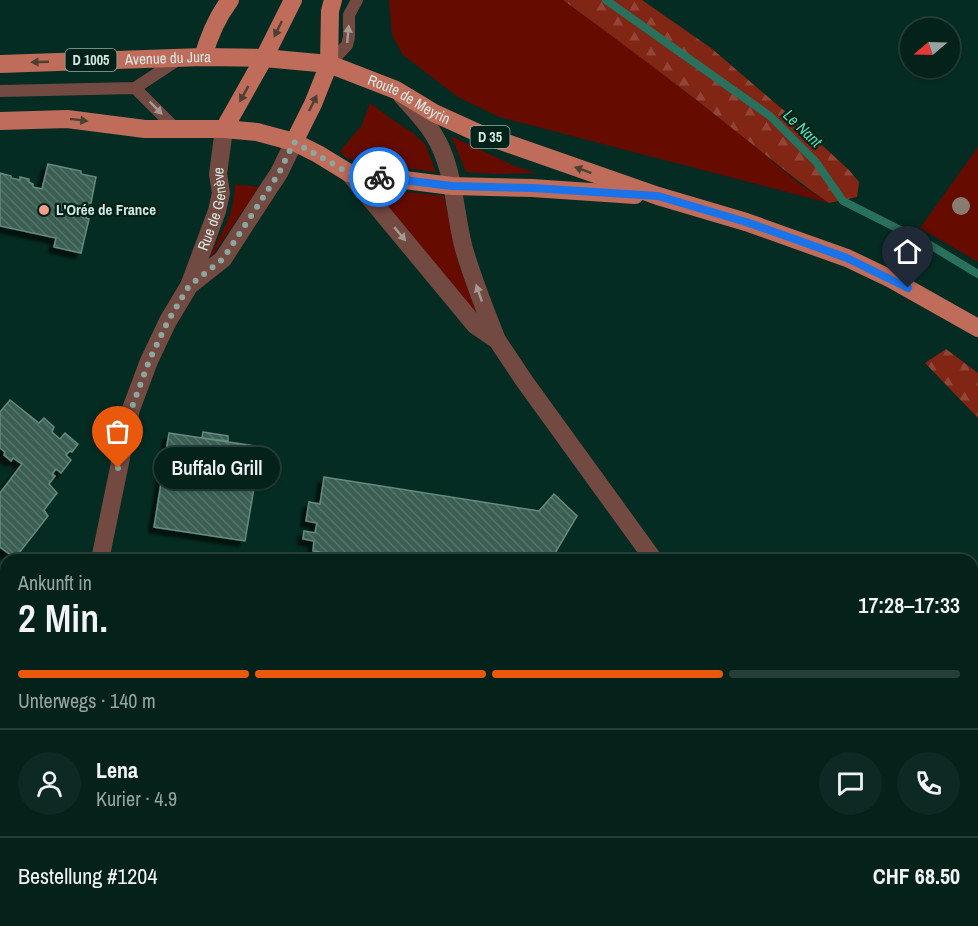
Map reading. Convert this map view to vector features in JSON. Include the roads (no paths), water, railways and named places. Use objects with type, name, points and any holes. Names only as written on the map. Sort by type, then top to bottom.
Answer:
[{"type":"main road","points":[[203,57],[208,38],[230,0]]},
{"type":"main road","points":[[0,121],[67,119],[145,129],[224,129],[293,0]]},
{"type":"main road","points":[[294,142],[329,64],[330,11],[333,0]]},
{"type":"main road","name":"Avenue du Jura","points":[[0,64],[203,57],[264,58],[329,64]]},
{"type":"main road","name":"Route de Meyrin","points":[[329,64],[396,90],[434,113],[478,133],[658,196],[757,226],[847,258],[891,279],[978,328]]},
{"type":"main road","name":"Route de Meyrin","points":[[224,129],[257,132],[294,142],[349,173],[452,186],[532,188],[658,196]]},
{"type":"street","points":[[396,90],[425,121],[441,150],[452,186],[464,247],[497,340],[650,554]]},
{"type":"street","name":"Rue de Genève","points":[[101,554],[131,410],[149,361],[168,321],[189,286],[217,211],[224,129]]},
{"type":"street","name":"Rue de Genève","points":[[189,286],[223,259],[279,173],[294,142]]},
{"type":"street","points":[[349,173],[475,325],[497,340]]},
{"type":"lane","points":[[329,64],[347,45],[350,15],[357,0]]},
{"type":"lane","points":[[0,91],[135,88],[182,57]]},
{"type":"lane","points":[[135,88],[176,129]]},
{"type":"waterway","name":"Le Nant","points":[[606,0],[770,116],[816,162],[843,201],[930,245],[978,274]]},
{"type":"place","name":"L'Orée de France","points":[[44,210]]},
{"type":"place","name":"Buffalo Grill","points":[[118,468]]}]
